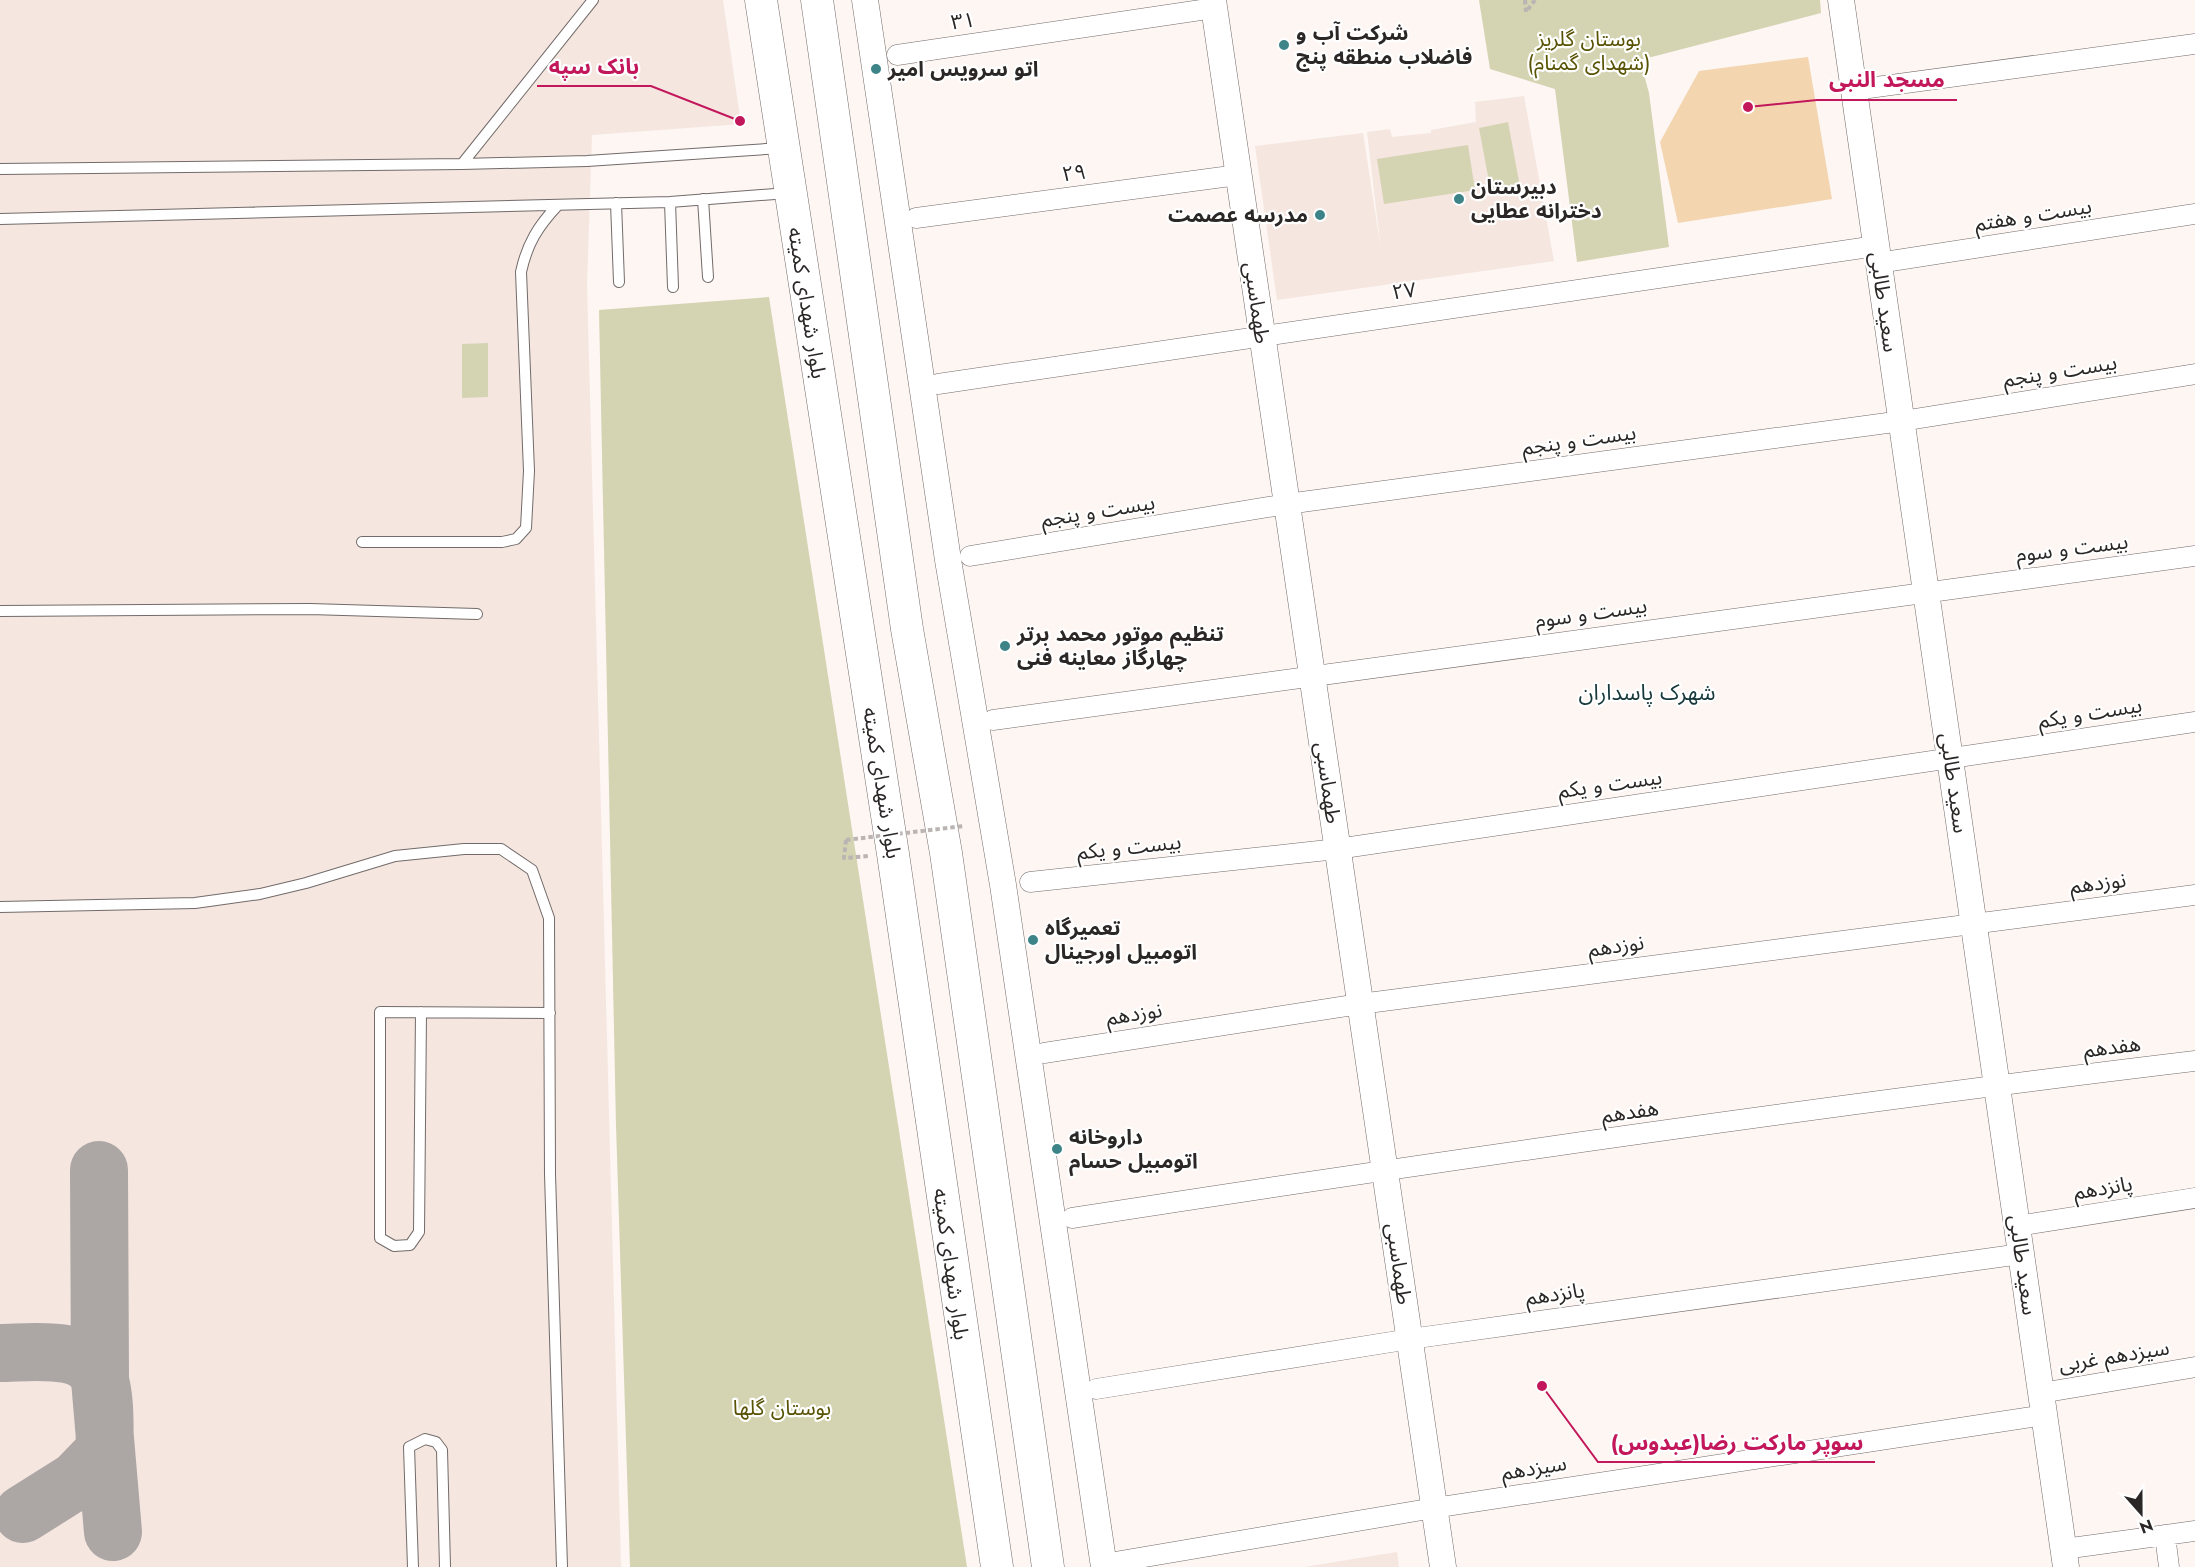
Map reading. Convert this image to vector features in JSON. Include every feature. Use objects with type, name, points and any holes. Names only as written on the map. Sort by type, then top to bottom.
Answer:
[{"type":"main road","name":"بلوار شهدای کمیته","points":[[761,0],[893,854],[997,1567]]},
{"type":"main road","points":[[817,0],[906,617],[945,853],[1048,1567]]},
{"type":"street","points":[[865,0],[948,560],[1003,885],[1104,1566]]},
{"type":"street","name":"سعید طالبی","points":[[1841,0],[2065,1558]]},
{"type":"street","name":"۳۱","points":[[897,55],[1213,4]]},
{"type":"street","name":"طهماسبی","points":[[1213,4],[1443,1567]]},
{"type":"street","points":[[1854,90],[2195,44]]},
{"type":"street","name":"۲۹","points":[[916,218],[1238,175]]},
{"type":"street","name":"بیست و هفتم","points":[[1877,254],[2195,214]]},
{"type":"street","name":"۲۷","points":[[938,384],[1262,336],[1877,254]]},
{"type":"street","name":"بیست و پنجم","points":[[970,556],[1287,504],[1902,421],[2195,375]]},
{"type":"street","name":"بیست و سوم","points":[[993,720],[2195,556]]},
{"type":"street","name":"بیست و یکم","points":[[1030,882],[1338,849],[2195,722]]},
{"type":"street","name":"نوزدهم","points":[[1044,1053],[1360,1004],[1974,922],[2195,895]]},
{"type":"street","name":"هفدهم","points":[[1072,1218],[1385,1170],[1997,1085],[2195,1061]]},
{"type":"street","name":"پانزدهم","points":[[2017,1226],[2195,1198]]},
{"type":"street","name":"پانزدهم","points":[[1096,1389],[1410,1339],[2021,1254]]},
{"type":"street","name":"سیزدهم غربی","points":[[2043,1404],[2195,1367]]},
{"type":"street","name":"سیزدهم","points":[[1104,1566],[2043,1404]]},
{"type":"street","points":[[2065,1558],[2165,1535],[2195,1531]]},
{"type":"street","points":[[2165,1535],[2169,1567]]},
{"type":"lane","points":[[462,164],[593,0]]},
{"type":"lane","points":[[0,169],[462,164],[587,160],[785,148]]},
{"type":"lane","points":[[0,219],[670,202],[790,193]]},
{"type":"lane","points":[[703,199],[708,277]]},
{"type":"lane","points":[[670,202],[674,287]]},
{"type":"lane","points":[[616,203],[619,282]]},
{"type":"lane","points":[[362,542],[502,542],[516,539],[526,528],[529,471],[522,272],[526,248],[539,224],[558,205]]},
{"type":"lane","points":[[0,611],[310,609],[477,614]]},
{"type":"lane","points":[[0,907],[195,903],[283,889],[395,856],[464,849],[501,849],[532,870],[549,918],[550,1174],[562,1567]]},
{"type":"lane","points":[[421,1012],[419,1232],[410,1245],[394,1246],[380,1238],[380,1012],[421,1012],[549,1013]]},
{"type":"lane","points":[[413,1567],[410,1447],[425,1439],[436,1442],[442,1450],[446,1567]]},
{"type":"path","points":[[1525,0],[1526,12],[1535,0]]},
{"type":"path","points":[[844,858],[846,840],[964,826]]},
{"type":"shaded area","points":[[0,0],[723,0],[741,124],[592,135],[587,285],[621,1567],[0,1567]]},
{"type":"shaded area","points":[[1524,96],[1554,261],[1277,300],[1255,146],[1363,133],[1381,250],[1367,132],[1390,129],[1392,137],[1431,133],[1431,130],[1476,122],[1475,102]]},
{"type":"shaded area","points":[[1397,1552],[1399,1567],[1304,1567]]},
{"type":"green space","name":"بوستان گلریز (شهدای گمنام)","points":[[1479,0],[1820,0],[1821,13],[1640,60],[1649,93],[1669,247],[1577,262],[1555,89],[1490,69]]},
{"type":"green space","points":[[1508,122],[1520,187],[1491,192],[1479,128]]},
{"type":"green space","points":[[1468,145],[1475,190],[1384,204],[1377,159]]},
{"type":"green space","name":"بوستان گلها","points":[[769,297],[967,1567],[630,1567],[616,1125],[599,310]]},
{"type":"green space","points":[[488,343],[488,397],[462,398],[462,344]]},
{"type":"building","points":[[1808,57],[1832,199],[1678,223],[1660,142],[1699,71]]},
{"type":"taxiway","points":[[99,1170],[100,1380],[113,1532]]},
{"type":"taxiway","points":[[0,1353],[42,1352],[72,1355],[85,1361],[94,1369],[100,1381],[103,1398],[105,1451],[77,1480],[23,1514]]},
{"type":"place","name":"شرکت آب و فاضلاب منطقه پنج","points":[[1284,45]]},
{"type":"place","name":"اتو سرویس امیر","points":[[876,69]]},
{"type":"place","name":"مسجد النبی","points":[[1748,107]]},
{"type":"place","name":"بانک سپه","points":[[740,121]]},
{"type":"place","name":"دبیرستان دخترانه عطایی","points":[[1459,199]]},
{"type":"place","name":"مدرسه عصمت","points":[[1320,215]]},
{"type":"place","name":"تنظیم موتور محمد برتر چهارگاز معاینه فنی","points":[[1005,646]]},
{"type":"place","name":"تعمیرگاه اتومبیل اورجینال","points":[[1033,940]]},
{"type":"place","name":"داروخانه اتومبیل حسام","points":[[1057,1149]]},
{"type":"place","name":"سوپر مارکت رضا(عبدوس)","points":[[1542,1386]]},
{"type":"district","name":"شهرک پاسداران","points":[[1647,692]]}]
